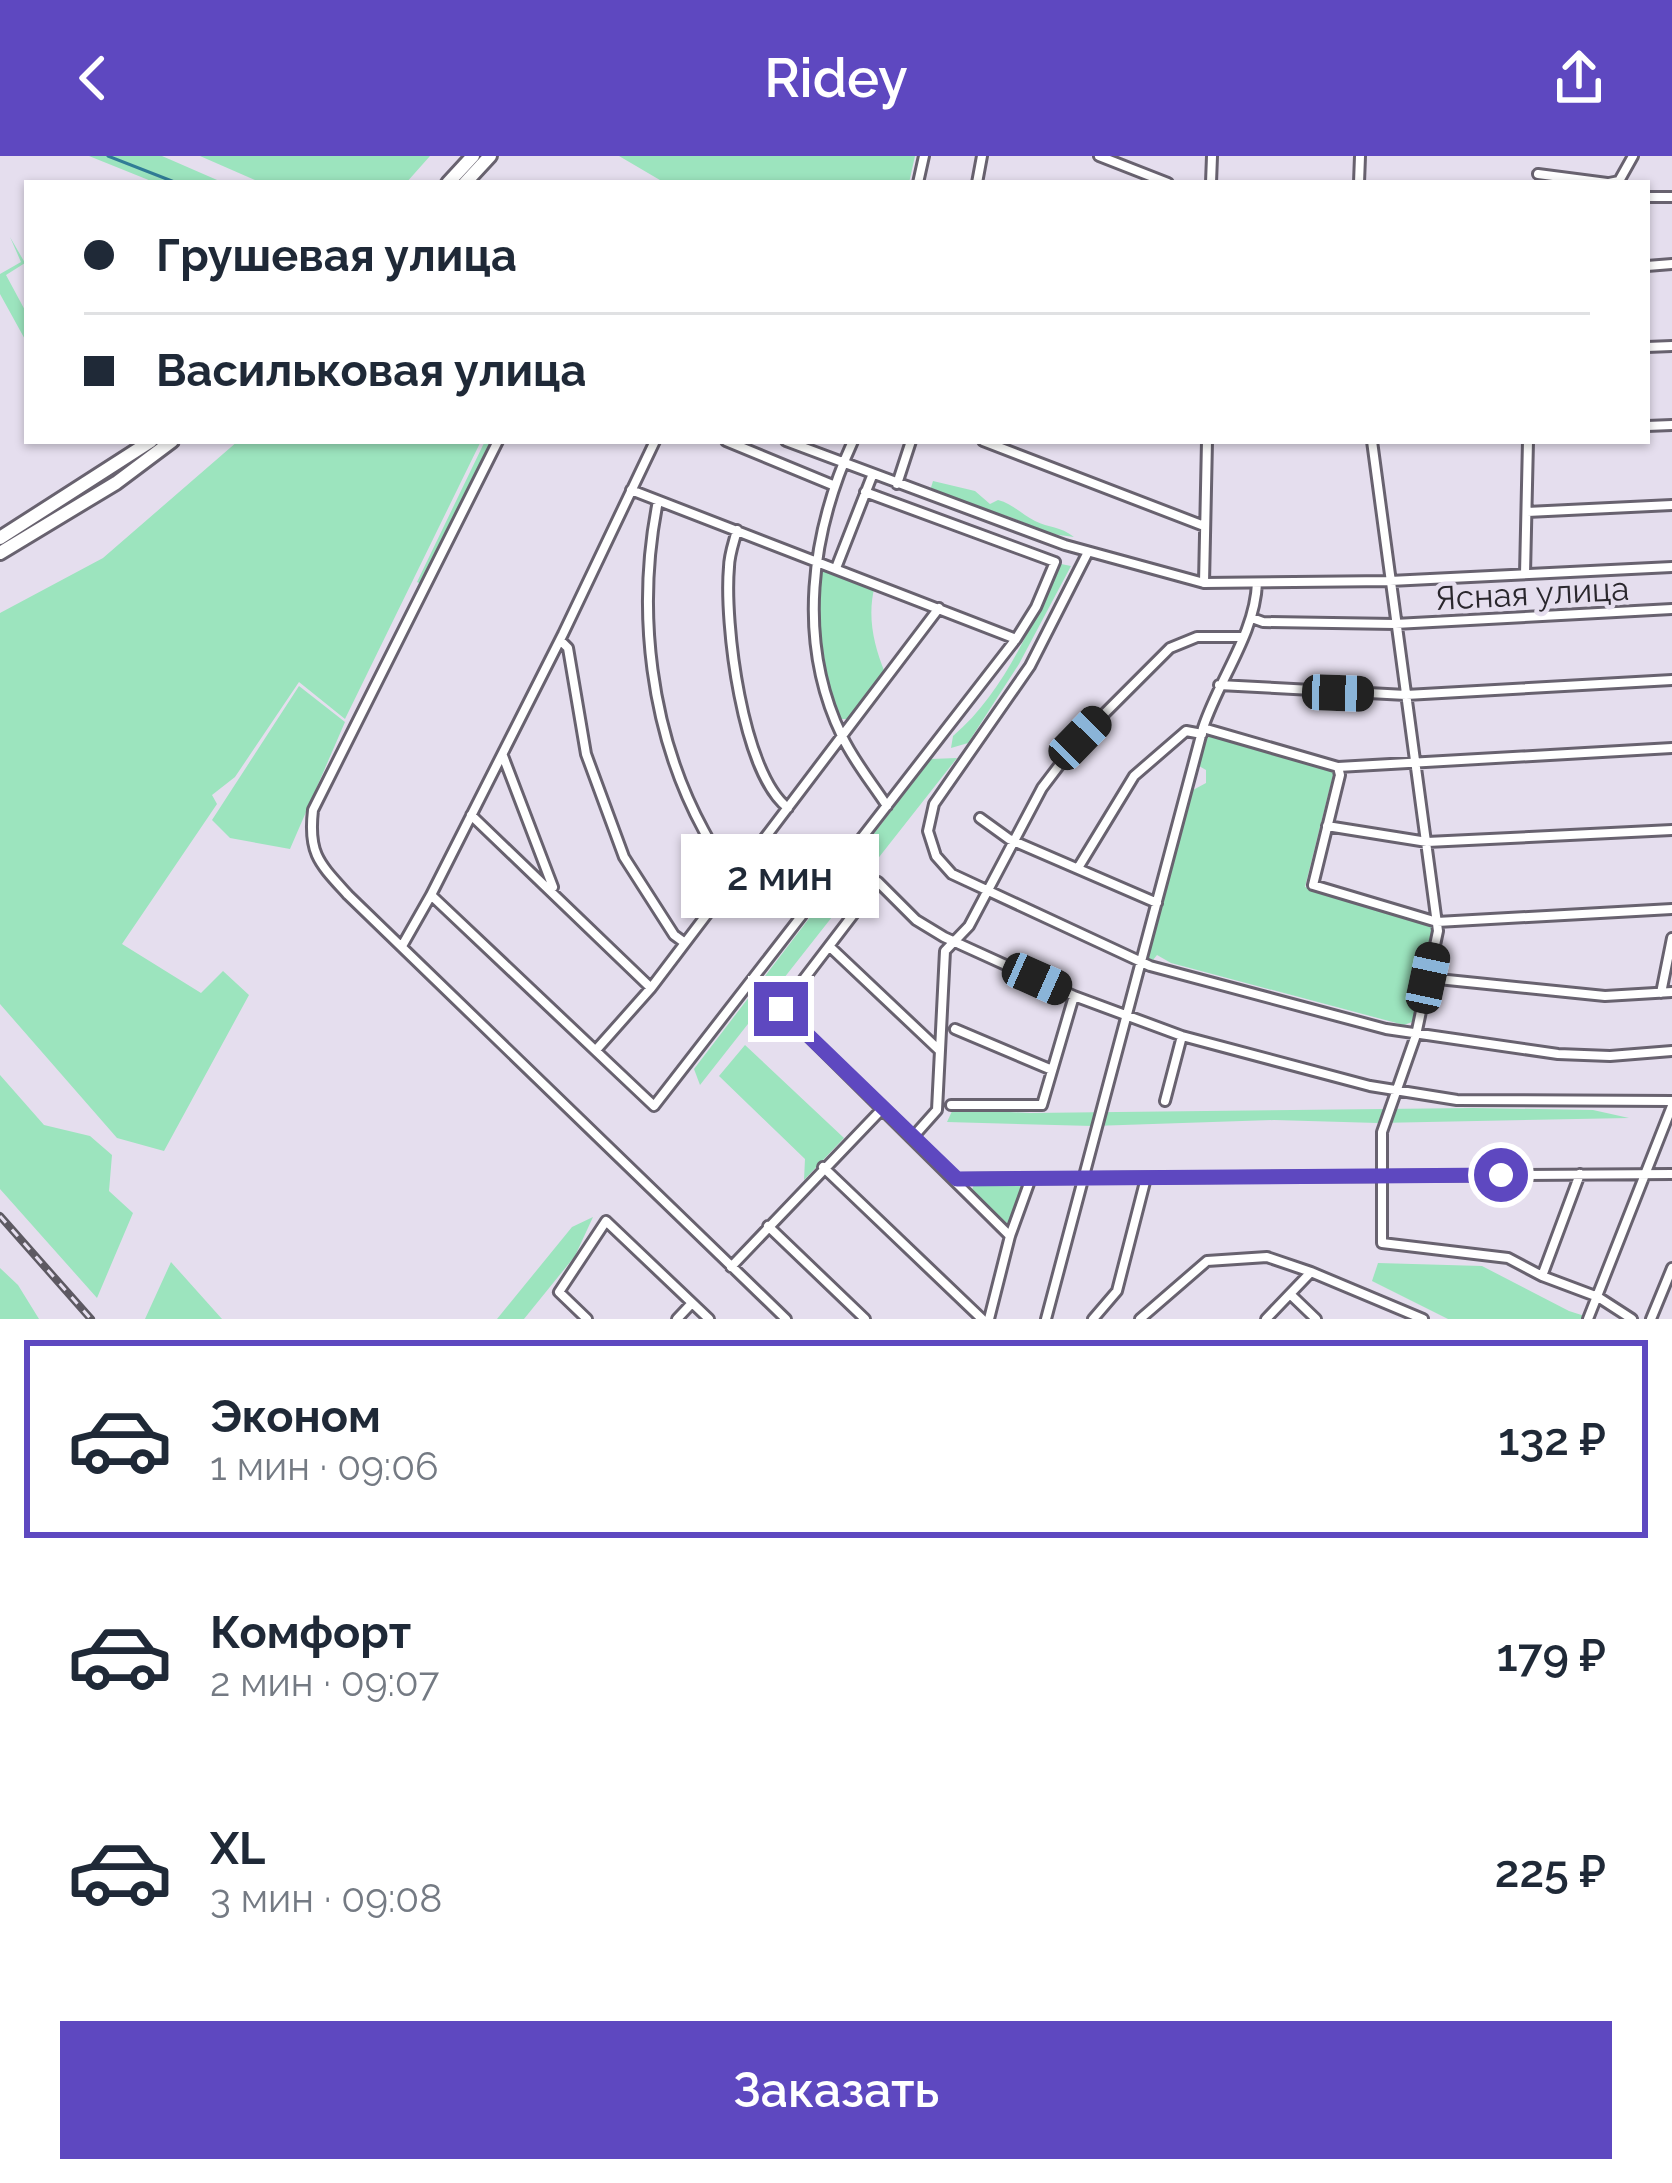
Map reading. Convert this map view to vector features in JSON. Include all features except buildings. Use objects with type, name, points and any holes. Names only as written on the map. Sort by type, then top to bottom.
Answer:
[{"type":"main road","points":[[451,180],[473,156]]},
{"type":"main road","points":[[468,180],[490,156]]},
{"type":"main road","points":[[0,538],[146,444]]},
{"type":"main road","points":[[0,553],[116,483],[168,444]]},
{"type":"street","points":[[1099,156],[1160,180]]},
{"type":"street","points":[[1538,174],[1585,180]]},
{"type":"street","points":[[496,444],[313,810],[310,841],[320,864],[786,1319]]},
{"type":"street","points":[[402,946],[560,640],[654,444]]},
{"type":"street","points":[[733,444],[835,486]]},
{"type":"street","points":[[794,444],[1088,552],[1204,583],[1390,581],[1672,567]]},
{"type":"street","points":[[852,444],[815,560],[813,619],[822,683],[842,736],[886,806]]},
{"type":"street","points":[[896,484],[910,444]]},
{"type":"street","points":[[991,444],[1204,526]]},
{"type":"street","points":[[1204,583],[1207,444]]},
{"type":"street","points":[[1372,444],[1437,922],[1416,1035],[1382,1132],[1382,1243],[1508,1258],[1598,1297],[1632,1319]]},
{"type":"street","points":[[1525,574],[1528,444]]},
{"type":"street","points":[[836,568],[872,476]]},
{"type":"street","points":[[631,490],[1016,639]]},
{"type":"street","points":[[431,895],[654,1106],[1016,639],[1055,562],[866,492]]},
{"type":"street","points":[[658,501],[649,603],[651,661],[662,718],[693,811],[718,856],[736,876]]},
{"type":"street","points":[[1527,512],[1672,505]]},
{"type":"street","points":[[737,530],[728,564],[729,629],[738,690],[758,757],[776,799],[788,808]]},
{"type":"street","points":[[1088,552],[1030,666],[934,804],[928,831],[935,856],[952,874],[1141,962],[1416,1035],[1558,1054],[1672,1052]]},
{"type":"street","points":[[1046,1319],[1203,731],[1219,685],[1252,618],[1258,583]]},
{"type":"street","points":[[596,1050],[651,988],[939,608]]},
{"type":"street","name":"Ясная улица","points":[[1252,618],[1395,624],[1672,609]]},
{"type":"street","points":[[913,1137],[937,1110],[945,951],[970,926],[991,892],[1042,788],[1155,660],[1182,641],[1197,637],[1243,637]]},
{"type":"street","points":[[560,640],[568,648],[586,754],[624,857],[674,935],[685,943]]},
{"type":"street","points":[[1219,685],[1406,694],[1672,680]]},
{"type":"street","points":[[1078,868],[1134,776],[1186,731],[1203,731],[1338,767],[1672,748]]},
{"type":"street","points":[[502,754],[555,894]]},
{"type":"street","points":[[1338,767],[1340,776],[1312,885],[1437,922],[1672,909]]},
{"type":"street","points":[[471,815],[651,988]]},
{"type":"street","points":[[980,818],[1016,841],[1157,903]]},
{"type":"street","points":[[1328,826],[1427,842],[1672,830]]},
{"type":"street","points":[[1010,1236],[781,1009],[878,882],[916,920],[954,941],[1074,996],[1182,1036],[1398,1091],[1457,1100],[1672,1104],[1588,1319]]},
{"type":"street","points":[[1428,978],[1605,996],[1666,992],[1672,938]]},
{"type":"street","points":[[829,946],[940,1051]]},
{"type":"street","points":[[951,1105],[1042,1105],[1074,996]]},
{"type":"street","points":[[955,1029],[1052,1070]]},
{"type":"street","points":[[1166,1101],[1182,1036]]},
{"type":"street","points":[[731,1267],[883,1108]]},
{"type":"street","points":[[823,1167],[986,1319],[1031,1178]]},
{"type":"street","points":[[1542,1276],[1580,1174]]},
{"type":"street","points":[[957,1179],[1672,1174]]},
{"type":"street","points":[[1093,1319],[1117,1291],[1147,1178]]},
{"type":"street","points":[[587,1319],[559,1292],[606,1221],[709,1319]]},
{"type":"street","points":[[768,1226],[866,1319]]},
{"type":"street","points":[[1140,1319],[1208,1262],[1268,1257],[1423,1319]]},
{"type":"street","points":[[1652,1319],[1672,1268]]},
{"type":"street","points":[[1266,1319],[1311,1272]]},
{"type":"street","points":[[1290,1294],[1316,1319]]},
{"type":"street","points":[[677,1319],[692,1304]]},
{"type":"green space","points":[[89,156],[162,156],[217,180],[149,180]]},
{"type":"green space","points":[[200,156],[430,156],[409,180],[255,180]]},
{"type":"green space","points":[[619,156],[915,156],[910,180],[660,180]]},
{"type":"green space","points":[[10,237],[24,261],[6,275],[24,308],[24,338],[0,294],[0,274],[21,262]]},
{"type":"green space","points":[[235,444],[480,444],[345,719],[299,682],[235,777],[212,795],[217,804],[122,944],[201,993],[223,971],[249,995],[164,1151],[117,1138],[0,1004],[0,613],[103,558]]},
{"type":"green space","points":[[484,444],[492,444],[421,584],[417,582]]},
{"type":"green space","points":[[933,481],[975,491],[990,504],[998,500],[1074,537],[929,494]]},
{"type":"green space","points":[[1061,564],[1071,566],[1019,664],[968,743],[951,748],[953,736],[987,699],[1015,656]]},
{"type":"green space","points":[[823,565],[875,585],[873,629],[885,673],[850,719],[838,719],[823,665],[817,572]]},
{"type":"green space","points":[[299,686],[345,722],[290,849],[230,838],[212,820]]},
{"type":"green space","points":[[1206,735],[1334,771],[1305,887],[1434,925],[1412,1022],[1404,1025],[1171,963],[1157,955],[1153,960],[1147,957],[1193,790],[1206,783],[1206,770],[1199,766]]},
{"type":"green space","points":[[957,758],[700,1085],[694,1069],[931,759]]},
{"type":"green space","points":[[745,1045],[844,1138],[804,1180],[805,1159],[719,1076]]},
{"type":"green space","points":[[0,1075],[44,1125],[90,1136],[112,1155],[109,1191],[133,1213],[97,1298],[0,1189]]},
{"type":"green space","points":[[953,1109],[1030,1113],[1593,1110],[1629,1118],[1093,1126],[947,1122]]},
{"type":"green space","points":[[1016,1180],[1022,1188],[1008,1224],[971,1192],[975,1182]]},
{"type":"green space","points":[[593,1217],[575,1256],[524,1319],[497,1319],[572,1227]]},
{"type":"green space","points":[[171,1262],[222,1319],[145,1319]]},
{"type":"green space","points":[[1378,1263],[1482,1266],[1594,1319],[1448,1319],[1372,1281]]},
{"type":"green space","points":[[0,1268],[18,1285],[39,1319],[0,1319]]},
{"type":"waterway","points":[[108,156],[169,180]]},
{"type":"railway","points":[[0,1216],[91,1319]]},
{"type":"route","points":[[781,1009],[957,1179],[1501,1175]]}]
